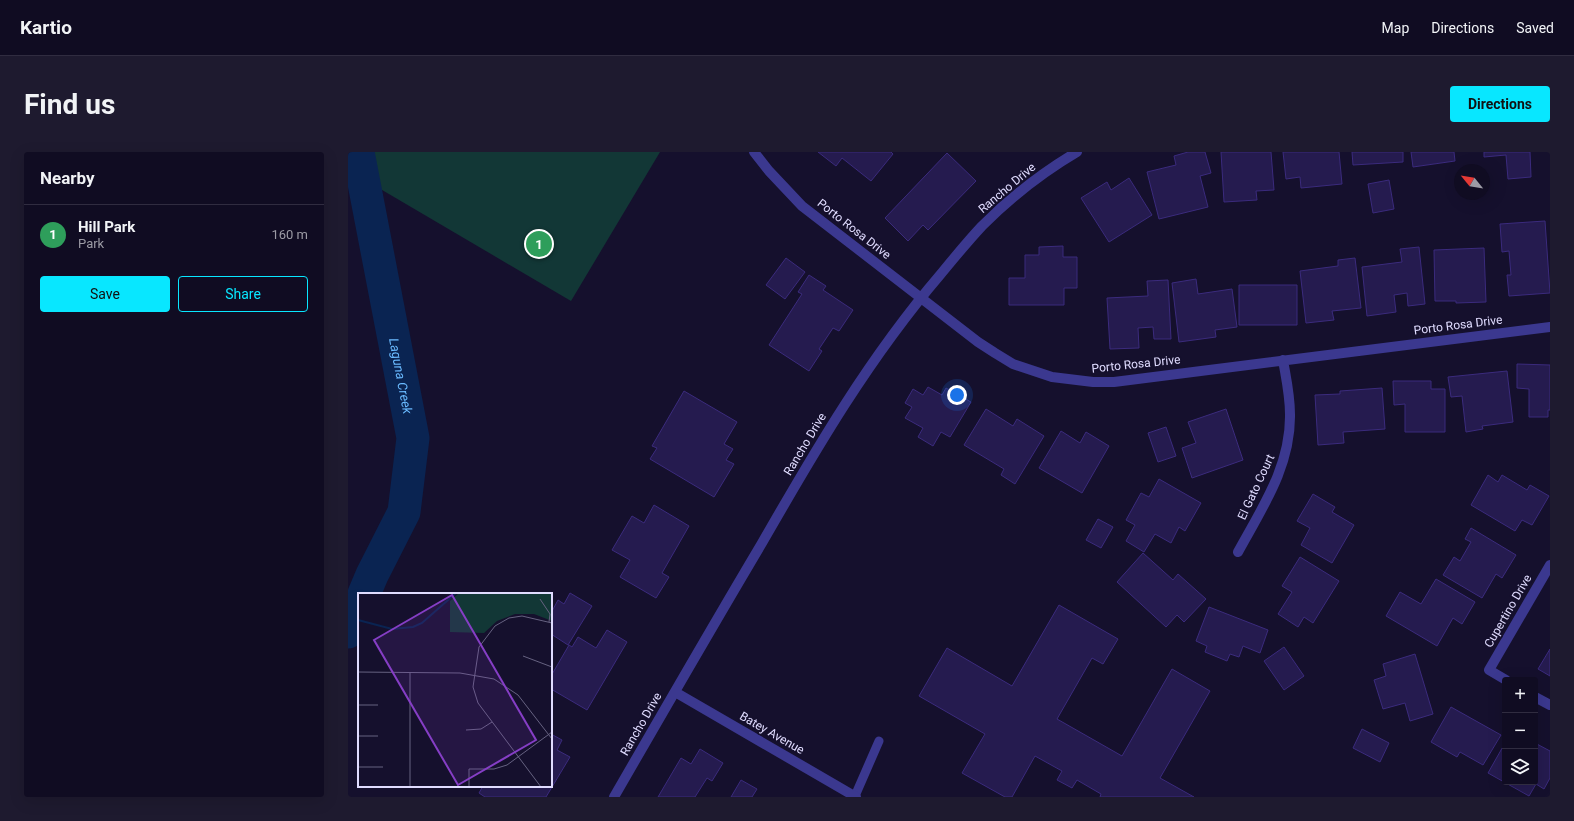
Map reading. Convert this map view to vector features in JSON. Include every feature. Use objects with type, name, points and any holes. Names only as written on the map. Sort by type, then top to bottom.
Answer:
[{"type":"street","name":"Porto Rosa Drive","points":[[754,152],[769,171],[802,206],[978,342],[1013,364],[1039,373],[1073,381],[1114,382],[1550,327]]},
{"type":"street","name":"Rancho Drive","points":[[614,797],[812,455],[858,383],[920,298],[983,225],[1018,193],[1056,165],[1077,152]]},
{"type":"street","name":"El Gato Court","points":[[1238,552],[1270,493],[1279,474],[1285,455],[1289,435],[1290,414],[1289,394],[1282,360]]},
{"type":"street","name":"Cupertino Drive","points":[[1502,678],[1489,670],[1550,564]]},
{"type":"street","name":"Batey Avenue","points":[[675,692],[856,797]]},
{"type":"street","points":[[1538,699],[1550,705]]},
{"type":"lane","points":[[856,797],[879,741]]},
{"type":"green space","points":[[370,152],[660,152],[571,301],[377,187]]},
{"type":"building","points":[[818,152],[891,152],[893,154],[871,181],[842,158],[836,166]]},
{"type":"building","points":[[1188,152],[1205,152],[1211,173],[1200,176],[1208,207],[1159,219],[1147,172],[1176,165],[1174,156]]},
{"type":"building","points":[[1221,152],[1271,152],[1274,190],[1256,191],[1257,200],[1224,202]]},
{"type":"building","points":[[1283,152],[1339,152],[1342,184],[1301,188],[1300,177],[1286,179]]},
{"type":"building","points":[[1352,152],[1403,152],[1403,162],[1353,165]]},
{"type":"building","points":[[1411,152],[1454,152],[1455,161],[1413,167]]},
{"type":"building","points":[[1484,152],[1530,152],[1531,177],[1508,179],[1506,155],[1484,157]]},
{"type":"building","points":[[947,153],[976,181],[928,230],[923,225],[908,241],[885,218]]},
{"type":"building","points":[[1129,178],[1152,215],[1109,242],[1081,198],[1107,182],[1111,190]]},
{"type":"building","points":[[1389,180],[1394,209],[1373,213],[1368,184]]},
{"type":"building","points":[[1545,221],[1550,293],[1509,296],[1507,275],[1511,275],[1509,251],[1502,252],[1500,224]]},
{"type":"building","points":[[1063,246],[1063,257],[1077,257],[1077,288],[1064,288],[1064,305],[1009,305],[1009,278],[1025,278],[1025,255],[1039,255],[1039,247]]},
{"type":"building","points":[[1419,247],[1425,304],[1408,306],[1407,293],[1394,295],[1396,312],[1367,316],[1362,267],[1402,262],[1400,249]]},
{"type":"building","points":[[1484,248],[1486,302],[1456,303],[1456,301],[1435,301],[1434,250]]},
{"type":"building","points":[[786,258],[805,272],[785,299],[766,285]]},
{"type":"building","points":[[1355,258],[1361,308],[1332,311],[1334,320],[1306,323],[1300,271],[1338,266],[1338,260]]},
{"type":"building","points":[[809,275],[826,286],[823,290],[853,310],[839,331],[833,328],[819,349],[822,351],[809,371],[769,345],[802,294],[798,292]]},
{"type":"building","points":[[1196,279],[1198,294],[1232,289],[1237,327],[1215,330],[1216,337],[1179,342],[1172,283]]},
{"type":"building","points":[[1168,280],[1171,339],[1154,339],[1153,327],[1138,328],[1139,348],[1110,349],[1107,298],[1148,296],[1147,281]]},
{"type":"building","points":[[1239,285],[1297,285],[1297,325],[1239,325]]},
{"type":"building","points":[[1517,364],[1550,365],[1550,410],[1548,410],[1548,417],[1529,417],[1529,389],[1517,388]]},
{"type":"building","points":[[1507,371],[1513,422],[1482,426],[1483,429],[1466,432],[1462,396],[1451,397],[1448,377]]},
{"type":"building","points":[[1393,381],[1431,381],[1431,389],[1445,389],[1445,432],[1405,432],[1405,404],[1394,405]]},
{"type":"building","points":[[928,387],[942,395],[946,388],[971,402],[950,437],[941,432],[933,446],[918,437],[923,428],[905,418],[912,407],[905,403],[913,389],[923,395]]},
{"type":"building","points":[[1382,388],[1385,429],[1343,432],[1344,443],[1318,445],[1315,395],[1340,394],[1340,391]]},
{"type":"building","points":[[684,391],[737,422],[724,444],[733,449],[726,460],[734,464],[714,497],[650,459],[657,448],[652,446]]},
{"type":"building","points":[[986,409],[1013,426],[1017,419],[1044,436],[1015,484],[1001,475],[1004,469],[964,445]]},
{"type":"building","points":[[1226,409],[1243,460],[1192,478],[1182,448],[1196,443],[1188,422]]},
{"type":"building","points":[[1166,427],[1176,456],[1158,462],[1148,433]]},
{"type":"building","points":[[1061,431],[1080,443],[1086,432],[1109,446],[1082,493],[1039,468]]},
{"type":"building","points":[[1488,475],[1498,482],[1502,475],[1527,490],[1530,485],[1549,496],[1532,525],[1522,520],[1515,531],[1471,505]]},
{"type":"building","points":[[1159,479],[1201,503],[1185,531],[1179,527],[1171,543],[1155,534],[1144,552],[1126,541],[1135,525],[1126,520],[1141,493],[1149,497]]},
{"type":"building","points":[[1313,494],[1335,507],[1332,512],[1354,525],[1332,563],[1301,545],[1310,528],[1297,521]]},
{"type":"building","points":[[654,505],[689,526],[662,573],[669,577],[656,598],[620,577],[630,560],[612,550],[632,516],[644,523]]},
{"type":"building","points":[[1098,519],[1113,527],[1101,548],[1086,540]]},
{"type":"building","points":[[1471,528],[1516,555],[1502,578],[1496,574],[1482,598],[1443,575],[1454,557],[1460,561],[1471,542],[1465,539]]},
{"type":"building","points":[[1143,553],[1173,580],[1178,574],[1206,599],[1184,622],[1177,615],[1166,627],[1117,582]]},
{"type":"building","points":[[1300,557],[1339,581],[1313,623],[1304,617],[1298,627],[1278,614],[1292,592],[1282,586]]},
{"type":"building","points":[[1436,579],[1475,602],[1462,624],[1453,618],[1437,646],[1386,616],[1400,592],[1421,604]]},
{"type":"building","points":[[570,593],[592,606],[568,645],[552,635],[552,611],[558,600],[564,604]]},
{"type":"building","points":[[1059,605],[1118,639],[1103,664],[1092,658],[1057,719],[1122,756],[1172,669],[1210,691],[1160,778],[1194,797],[1100,797],[1101,794],[1077,780],[1072,788],[1057,780],[1062,771],[1035,756],[1012,797],[1005,797],[962,773],[985,734],[919,696],[947,648],[1012,686]]},
{"type":"building","points":[[1209,607],[1268,630],[1260,653],[1243,646],[1239,657],[1230,654],[1227,661],[1205,652],[1207,646],[1196,641]]},
{"type":"building","points":[[607,630],[627,642],[587,710],[552,690],[552,674],[569,645],[572,647],[578,637],[596,648]]},
{"type":"building","points":[[1284,647],[1304,676],[1284,690],[1264,661]]},
{"type":"building","points":[[1550,649],[1550,676],[1538,669]]},
{"type":"building","points":[[1415,654],[1433,714],[1410,721],[1405,703],[1383,709],[1374,680],[1386,676],[1383,664]]},
{"type":"building","points":[[1451,707],[1501,735],[1483,765],[1460,752],[1457,757],[1431,742]]},
{"type":"building","points":[[1362,729],[1389,743],[1380,762],[1353,748]]},
{"type":"building","points":[[552,735],[562,740],[557,750],[570,757],[552,787]]},
{"type":"building","points":[[1538,745],[1550,751],[1550,778],[1544,789],[1538,785]]},
{"type":"building","points":[[1502,748],[1502,781],[1488,773]]},
{"type":"building","points":[[700,749],[723,763],[712,781],[707,778],[695,797],[658,797],[681,758],[691,764]]},
{"type":"building","points":[[741,780],[757,789],[752,797],[731,797]]},
{"type":"building","points":[[1509,785],[1535,785],[1529,796]]},
{"type":"building","points":[[482,787],[552,787],[546,797],[485,797],[479,793]]},
{"type":"waterway","name":"Laguna Creek","points":[[358,152],[413,438],[404,512],[364,593]]},
{"type":"waterway","name":"Laguna Creek","points":[[348,632],[358,608]]},
{"type":"place","name":"Hill Park","points":[[539,244]]}]
